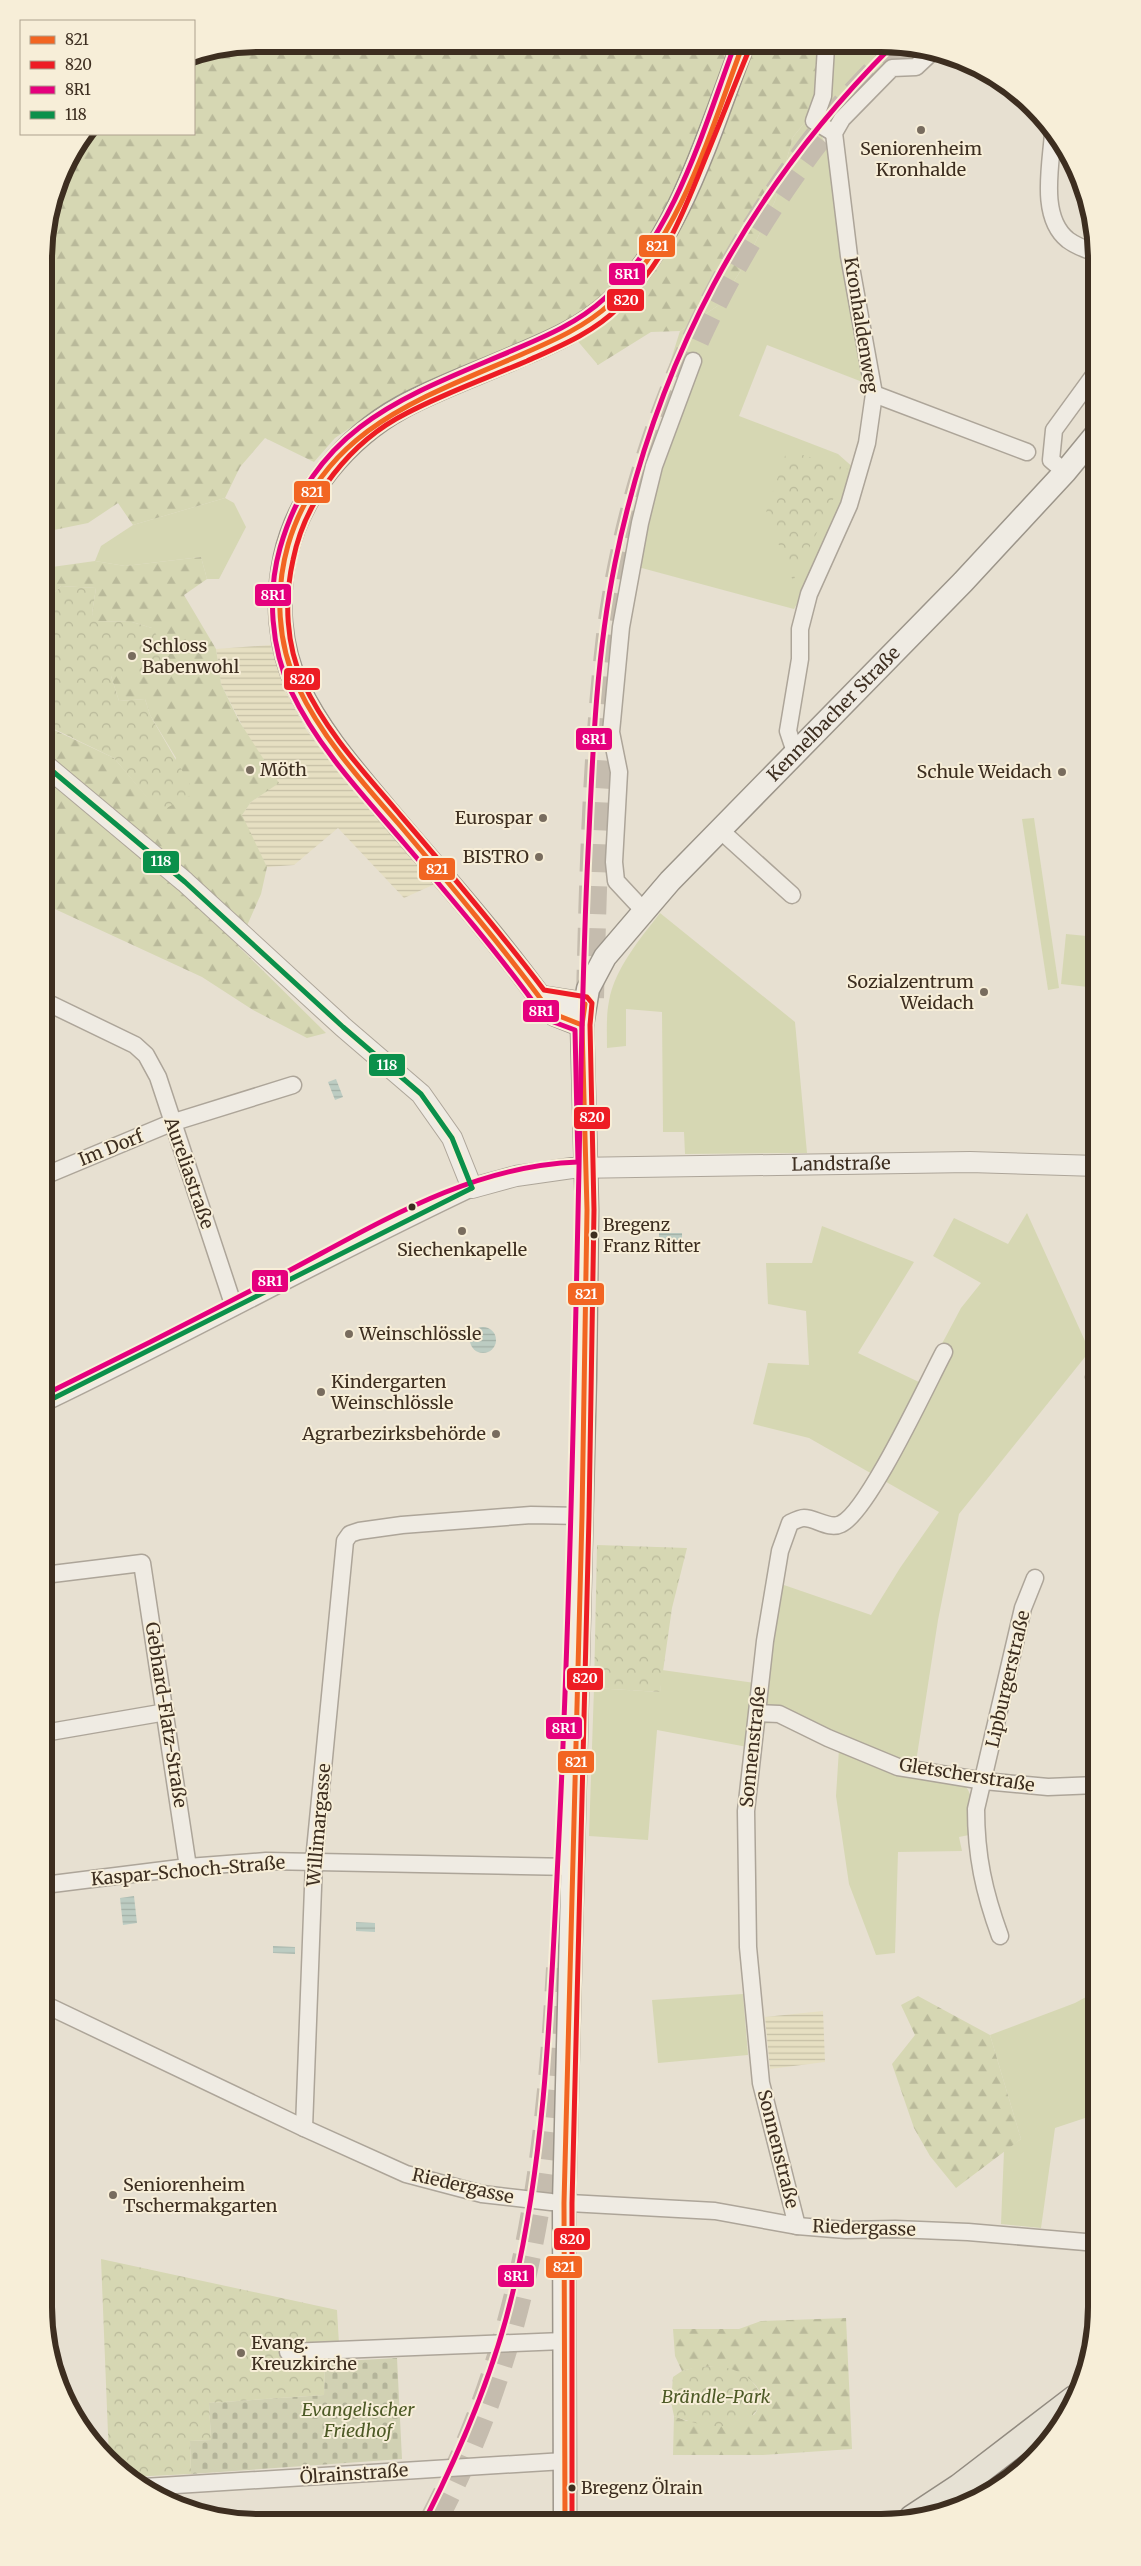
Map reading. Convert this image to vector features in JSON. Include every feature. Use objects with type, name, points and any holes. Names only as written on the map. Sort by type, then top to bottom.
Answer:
[{"type":"main road","points":[[584,1014],[554,1014],[496,939],[326,738],[296,684],[286,656],[281,622],[282,575],[294,525],[316,483],[357,438],[401,407],[556,340],[596,315],[630,284],[650,260],[670,226],[740,52]]},
{"type":"main road","name":"Kennelbacher Straße","points":[[565,2514],[564,2203],[576,1682],[582,1516],[586,1169],[584,1014],[592,980],[604,957],[643,910],[963,582],[1065,472],[1088,443]]},
{"type":"main road","points":[[925,2509],[958,2487],[1062,2408]]},
{"type":"street","points":[[826,52],[823,96],[814,121],[834,133],[842,119],[892,68],[916,68],[927,57]]},
{"type":"street","name":"Kronhaldenweg","points":[[796,752],[788,731],[799,665],[800,629],[808,594],[849,505],[867,442],[874,394],[849,256],[834,133]]},
{"type":"street","points":[[1052,143],[1050,184],[1053,218],[1069,241],[1088,250]]},
{"type":"street","points":[[643,910],[616,880],[614,862],[619,772],[611,732],[621,626],[640,523],[654,466],[693,361]]},
{"type":"street","points":[[1065,472],[1052,460],[1054,430],[1088,383]]},
{"type":"street","points":[[874,394],[1027,452]]},
{"type":"street","points":[[52,771],[185,882],[343,1027],[421,1094],[452,1138],[472,1188],[357,1243],[234,1308],[52,1399]]},
{"type":"street","points":[[720,830],[792,896]]},
{"type":"street","name":"Aureliastraße","points":[[52,1005],[135,1045],[146,1055],[158,1077],[171,1123],[234,1308]]},
{"type":"street","name":"Im Dorf","points":[[52,1173],[171,1123],[293,1084]]},
{"type":"street","name":"Landstraße","points":[[472,1188],[550,1170],[687,1165],[970,1162],[1088,1166]]},
{"type":"street","name":"Sonnenstraße","points":[[797,2226],[761,2083],[748,1947],[746,1811],[758,1713],[764,1641],[778,1560],[790,1523],[803,1518],[831,1526],[840,1525],[851,1517],[873,1488],[944,1352]]},
{"type":"street","name":"Willimargasse","points":[[304,2128],[314,1861],[345,1541],[350,1534],[359,1531],[531,1515],[582,1516]]},
{"type":"street","name":"Gebhard-Flatz-Straße","points":[[52,1574],[142,1563],[188,1867]]},
{"type":"street","name":"Lipburgerstraße","points":[[1000,1936],[986,1898],[976,1840],[976,1809],[1023,1608],[1035,1578]]},
{"type":"street","points":[[52,1732],[166,1712]]},
{"type":"street","name":"Gletscherstraße","points":[[758,1713],[779,1714],[828,1738],[898,1767],[984,1781],[1048,1787],[1088,1785]]},
{"type":"street","name":"Kaspar-Schoch-Straße","points":[[52,1884],[188,1867],[266,1861],[573,1867]]},
{"type":"street","name":"Riedergasse","points":[[52,2008],[304,2128],[406,2174],[445,2186],[482,2194],[564,2203],[715,2211],[797,2226],[846,2230],[894,2229],[968,2232],[1088,2243]]},
{"type":"street","points":[[288,2352],[563,2341]]},
{"type":"street","name":"Ölrainstraße","points":[[156,2486],[564,2461]]},
{"type":"shaded area","name":"Möth","points":[[271,645],[284,689],[307,731],[345,779],[435,884],[404,898],[338,828],[294,865],[267,867],[241,816],[251,802],[278,783],[252,745],[221,684],[216,649]]},
{"type":"shaded area","points":[[336,1079],[343,1097],[335,1100],[328,1082]]},
{"type":"shaded area","points":[[659,1233],[682,1233],[682,1243],[659,1242]]},
{"type":"shaded area","points":[[483,1327],[492,1331],[496,1340],[492,1349],[483,1353],[474,1349],[470,1340],[474,1331]]},
{"type":"shaded area","points":[[134,1896],[137,1923],[123,1925],[120,1898]]},
{"type":"shaded area","points":[[356,1922],[375,1923],[375,1932],[356,1931]]},
{"type":"shaded area","points":[[273,1946],[295,1947],[295,1954],[273,1953]]},
{"type":"shaded area","points":[[823,2011],[825,2062],[770,2069],[765,2017]]},
{"type":"green space","points":[[260,52],[821,52],[816,89],[806,121],[793,137],[775,201],[746,262],[719,305],[680,331],[651,332],[598,365],[564,325],[394,398],[335,438],[314,462],[265,438],[240,467],[225,498],[133,525],[118,503],[88,523],[52,530],[52,260],[56,219],[68,180],[80,156],[94,135],[195,135],[195,63],[219,56]]},
{"type":"green space","points":[[821,52],[881,52],[916,55],[891,62],[833,120],[822,137],[831,156],[865,383],[767,345],[739,416],[838,454],[855,469],[813,577],[794,609],[638,567],[658,483],[694,377],[669,366],[680,331],[719,305],[746,262],[775,201],[793,137],[806,121],[816,89]]},
{"type":"green space","points":[[787,450],[848,469],[793,581],[766,512]]},
{"type":"green space","points":[[225,498],[234,503],[246,527],[219,579],[207,579],[201,557],[125,566],[95,561],[101,546],[133,525]]},
{"type":"green space","points":[[201,557],[207,579],[184,595],[216,649],[221,684],[239,721],[279,783],[251,802],[242,815],[267,867],[261,894],[238,946],[326,1033],[307,1038],[253,1010],[202,977],[52,908],[52,729],[114,758],[159,811],[176,758],[150,715],[145,699],[119,701],[111,676],[152,628],[132,622],[94,621],[92,613],[96,588],[61,586],[52,596],[52,567],[95,561],[125,566]]},
{"type":"green space","points":[[61,586],[96,588],[92,613],[95,621],[132,622],[152,628],[163,645],[160,671],[111,676],[119,701],[145,699],[150,715],[195,793],[159,812],[114,758],[52,728],[52,596]]},
{"type":"green space","points":[[1034,818],[1059,988],[1048,990],[1022,819]]},
{"type":"green space","points":[[660,913],[795,1022],[807,1153],[685,1154],[684,1132],[663,1132],[662,1012],[626,1009],[626,1046],[607,1048],[608,1007],[612,989],[629,954]]},
{"type":"green space","points":[[1066,934],[1088,936],[1088,987],[1061,984]]},
{"type":"green space","points":[[1027,1213],[1088,1348],[1088,1353],[959,1514],[938,1620],[914,1775],[963,1784],[970,1794],[972,1808],[969,1835],[959,1837],[962,1851],[898,1852],[895,1953],[876,1955],[849,1884],[836,1796],[839,1749],[780,1722],[764,1724],[758,1749],[657,1730],[648,1840],[589,1836],[594,1688],[660,1692],[662,1670],[762,1684],[781,1584],[871,1615],[900,1568],[939,1512],[809,1438],[753,1424],[768,1363],[809,1365],[806,1311],[768,1304],[766,1263],[812,1263],[822,1226],[914,1262],[858,1353],[921,1383],[961,1308],[981,1283],[933,1256],[954,1218],[1008,1244]]},
{"type":"green space","points":[[597,1545],[687,1548],[672,1608],[660,1692],[594,1688]]},
{"type":"green space","points":[[743,1994],[748,2055],[658,2063],[652,2000]]},
{"type":"green space","points":[[918,1996],[990,2035],[1021,2139],[956,2188],[930,2156],[914,2128],[892,2064],[915,2035],[901,2005]]},
{"type":"green space","points":[[1088,1996],[1088,2117],[1055,2128],[1041,2228],[1001,2224],[1004,2151],[1021,2139],[990,2035],[1075,2003]]},
{"type":"green space","points":[[101,2259],[337,2310],[340,2361],[325,2362],[324,2395],[209,2403],[211,2440],[190,2441],[191,2474],[141,2476],[109,2448]]},
{"type":"green space","points":[[846,2318],[852,2449],[763,2455],[673,2455],[674,2416],[687,2421],[754,2415],[760,2405],[760,2396],[757,2388],[751,2381],[743,2375],[724,2368],[710,2367],[682,2371],[675,2356],[673,2329],[739,2329],[761,2321]]},
{"type":"green space","name":"Evangelischer Friedhof","points":[[397,2358],[402,2459],[191,2474],[190,2441],[211,2440],[209,2403],[324,2395],[325,2362]]},
{"type":"green space","name":"Brändle-Park","points":[[696,2367],[722,2367],[741,2373],[749,2379],[759,2393],[758,2409],[741,2422],[724,2426],[698,2424],[674,2416],[671,2402],[673,2377],[682,2371]]},
{"type":"tunnel","points":[[590,998],[598,771],[610,636],[620,571],[635,507],[654,445],[677,383],[703,324],[733,266],[767,210],[826,127],[895,53]]},
{"type":"tunnel","points":[[436,2514],[466,2453],[491,2386],[512,2319],[528,2251],[540,2182],[549,2112],[560,1968]]},
{"type":"transit line","name":"8R1","points":[[52,1391],[222,1306],[388,1218],[424,1201],[461,1186],[499,1174],[538,1166],[578,1162],[575,1030],[551,1021],[540,1011],[474,926],[343,771],[314,732],[291,691],[279,657],[273,621],[273,584],[280,548],[296,506],[316,472],[341,443],[369,420],[401,401],[436,383],[560,329],[584,315],[605,298],[629,272],[650,243],[668,213],[684,180],[732,52]]},
{"type":"transit line","name":"821","points":[[582,1025],[554,1014],[546,1006],[476,916],[332,744],[308,707],[291,670],[282,635],[280,617],[281,580],[288,545],[304,506],[324,473],[350,446],[379,424],[411,404],[566,334],[590,320],[611,303],[635,276],[675,216],[705,149],[740,52]]},
{"type":"transit line","name":"820","points":[[572,2514],[572,2203],[589,1516],[594,1210],[590,1025],[592,1003],[587,997],[544,990],[510,946],[335,736],[313,701],[297,668],[288,622],[288,591],[299,537],[308,515],[334,474],[367,439],[387,425],[421,406],[575,339],[608,317],[634,291],[660,256],[679,220],[748,52]]},
{"type":"transit line","name":"8R1","points":[[428,2514],[454,2461],[478,2404],[507,2317],[533,2186],[544,2083],[552,1980],[568,1611],[582,1000],[592,765],[600,664],[615,563],[633,489],[655,418],[682,350],[714,285],[750,222],[792,162],[838,104],[886,52]]},
{"type":"transit line","name":"118","points":[[52,771],[185,882],[343,1027],[421,1094],[452,1138],[472,1188]]},
{"type":"transit line","name":"821","points":[[565,2514],[564,2203],[582,1516],[587,1210],[582,1025],[585,1004]]},
{"type":"transit line","name":"118","points":[[52,1399],[472,1188]]},
{"type":"place","name":"Seniorenheim Kronhalde","points":[[921,130]]},
{"type":"place","name":"Schloss Babenwohl","points":[[132,656]]},
{"type":"place","name":"Möth","points":[[250,770]]},
{"type":"place","name":"Schule Weidach","points":[[1062,772]]},
{"type":"place","name":"Eurospar","points":[[543,818]]},
{"type":"place","name":"BISTRO","points":[[539,857]]},
{"type":"place","name":"Sozialzentrum Weidach","points":[[984,992]]},
{"type":"place","name":"Siechenkapelle","points":[[462,1231]]},
{"type":"place","name":"Bregenz Franz Ritter","points":[[594,1235]]},
{"type":"place","name":"Weinschlössle","points":[[349,1334]]},
{"type":"place","name":"Kindergarten Weinschlössle","points":[[321,1392]]},
{"type":"place","name":"Agrarbezirksbehörde","points":[[496,1434]]},
{"type":"place","name":"Seniorenheim Tschermakgarten","points":[[113,2195]]},
{"type":"place","name":"Evang. Kreuzkirche","points":[[241,2353]]},
{"type":"place","name":"Bregenz Ölrain","points":[[572,2488]]}]
